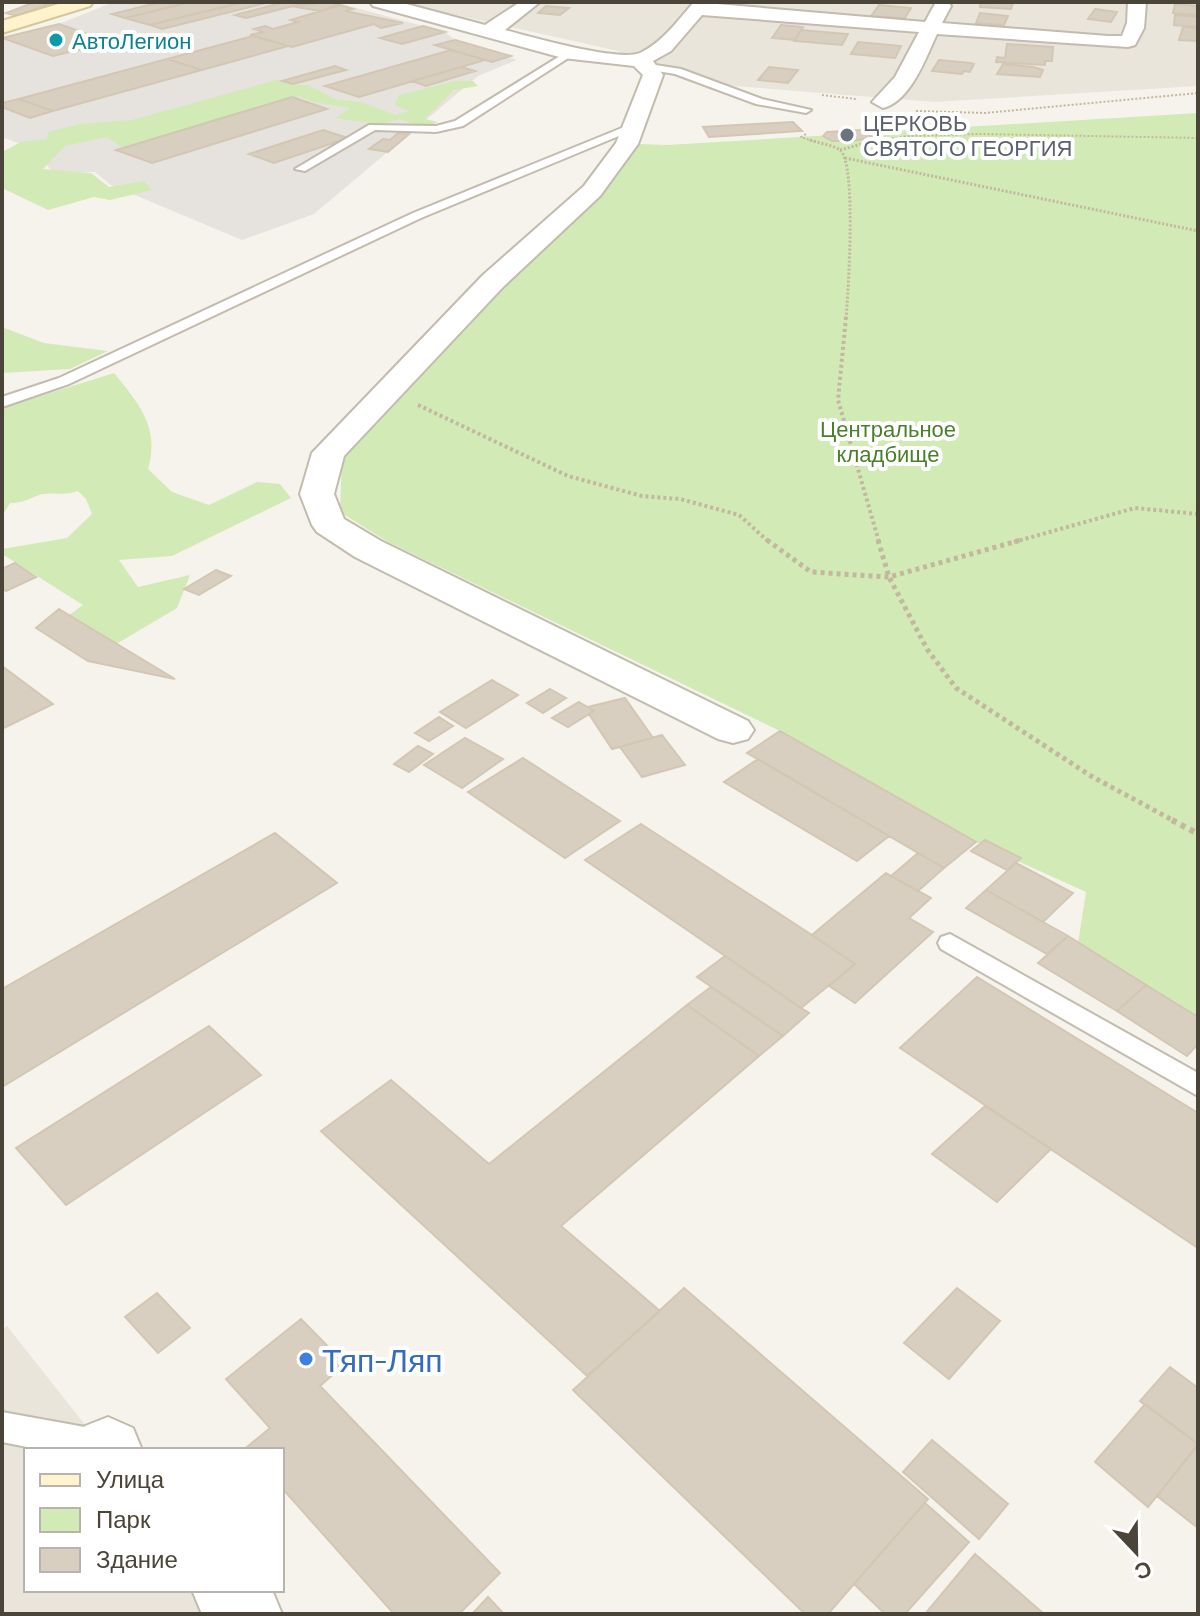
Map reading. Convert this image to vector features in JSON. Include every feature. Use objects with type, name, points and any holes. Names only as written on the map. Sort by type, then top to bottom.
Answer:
[{"type":"main road","points":[[2,27],[84,2]]},
{"type":"street","points":[[379,2],[571,53],[644,64],[653,75],[627,144],[592,191],[493,281],[328,453],[317,494],[329,525],[368,549],[733,730]]},
{"type":"street","points":[[485,31],[500,26],[531,2]]},
{"type":"street","points":[[883,102],[904,80],[945,2]]},
{"type":"street","points":[[644,64],[701,6],[931,28],[1128,41],[1138,16],[1137,2]]},
{"type":"street","points":[[229,1592],[247,1614]]},
{"type":"lane","points":[[301,169],[373,127],[436,129],[459,124],[571,53]]},
{"type":"lane","points":[[644,64],[677,71],[760,102],[806,110]]},
{"type":"lane","points":[[2,402],[64,381],[432,207],[530,165],[634,126]]},
{"type":"lane","points":[[950,943],[1198,1086]]},
{"type":"lane","points":[[2,1427],[104,1448]]},
{"type":"path","points":[[806,110],[820,126],[801,137],[840,150],[864,141],[940,135],[1085,133],[1198,138]]},
{"type":"path","points":[[840,150],[845,158],[850,210],[850,271],[838,400],[889,577],[927,649],[956,688],[1091,776],[1198,834]]},
{"type":"path","points":[[845,158],[1198,231]]},
{"type":"path","points":[[384,395],[395,394],[568,476],[642,496],[680,499],[739,515],[785,556],[811,572],[889,577],[1135,508],[1198,514]]},
{"type":"shaded area","points":[[114,2],[334,2],[445,32],[455,40],[517,60],[478,76],[314,214],[242,240],[111,185],[95,172],[52,172],[36,150],[2,137],[2,37],[59,24]]},
{"type":"shaded area","points":[[398,2],[1198,2],[1198,86],[934,102],[723,85],[614,50]]},
{"type":"shaded area","points":[[7,1326],[103,1448],[24,1448],[24,1592],[218,1592],[235,1614],[2,1614],[2,1330]]},
{"type":"green space","points":[[277,80],[308,85],[337,100],[362,102],[395,115],[410,111],[395,105],[399,95],[455,81],[473,81],[478,86],[454,90],[425,119],[438,122],[423,128],[400,119],[379,124],[335,118],[351,108],[314,102],[299,96],[122,147],[107,137],[65,146],[43,169],[91,173],[109,187],[144,181],[152,190],[110,200],[94,197],[48,210],[2,188],[2,152],[21,142],[47,139],[48,132],[80,124],[132,120]]},
{"type":"green space","name":"Центральное кладбище","points":[[1198,113],[1198,1017],[1078,943],[1086,892],[976,842],[780,731],[388,542],[340,512],[342,452],[485,275],[574,195],[614,143],[667,145]]},
{"type":"green space","points":[[2,327],[44,343],[108,351],[70,369],[2,373]]},
{"type":"green space","points":[[114,373],[139,406],[149,428],[151,454],[148,469],[172,492],[209,505],[257,482],[280,484],[291,498],[172,556],[119,560],[138,587],[190,575],[177,608],[113,646],[65,618],[83,605],[2,554],[2,549],[67,538],[92,514],[86,499],[78,491],[43,494],[10,503],[2,516],[2,408]]},
{"type":"building","points":[[35,2],[49,4],[18,16],[6,13]]},
{"type":"building","points":[[161,2],[191,2],[125,18],[112,14]]},
{"type":"building","points":[[191,2],[244,2],[150,25],[125,18]]},
{"type":"building","points":[[244,2],[270,2],[162,29],[150,25]]},
{"type":"building","points":[[285,2],[305,3],[246,18],[235,15]]},
{"type":"building","points":[[328,2],[340,5],[320,11],[291,6]]},
{"type":"building","points":[[981,2],[1013,3],[1011,9],[980,7]]},
{"type":"building","points":[[1175,4],[1198,6],[1198,15],[1173,13]]},
{"type":"building","points":[[340,5],[353,9],[345,11],[403,23],[381,28],[374,24],[292,47],[250,35],[263,32],[254,29],[265,26],[273,29],[298,22],[291,20]]},
{"type":"building","points":[[879,5],[911,8],[905,18],[871,16]]},
{"type":"building","points":[[546,6],[569,8],[560,15],[538,13]]},
{"type":"building","points":[[1095,9],[1117,12],[1111,22],[1088,19]]},
{"type":"building","points":[[980,13],[1008,16],[1004,25],[976,23]]},
{"type":"building","points":[[1175,15],[1198,17],[1198,27],[1174,25]]},
{"type":"building","name":"АвтоЛегион","points":[[59,24],[110,42],[53,56],[2,38]]},
{"type":"building","points":[[781,25],[803,27],[795,40],[772,38]]},
{"type":"building","points":[[423,26],[445,32],[402,44],[380,38]]},
{"type":"building","points":[[1183,27],[1198,28],[1198,41],[1179,40]]},
{"type":"building","points":[[801,30],[848,34],[842,45],[794,41]]},
{"type":"building","points":[[253,36],[288,46],[202,70],[167,59]]},
{"type":"building","points":[[455,40],[511,56],[492,62],[435,45]]},
{"type":"building","points":[[858,42],[901,46],[895,58],[851,54]]},
{"type":"building","points":[[1007,44],[1053,47],[1052,61],[1045,61],[1045,65],[996,62],[997,57],[1005,58]]},
{"type":"building","points":[[451,50],[485,60],[359,97],[325,86]]},
{"type":"building","points":[[167,59],[202,70],[53,111],[19,99]]},
{"type":"building","points":[[939,60],[974,64],[970,72],[964,71],[962,74],[932,71]]},
{"type":"building","points":[[1003,64],[1043,70],[1040,77],[997,74]]},
{"type":"building","points":[[335,66],[346,70],[293,84],[282,81]]},
{"type":"building","points":[[461,67],[475,71],[426,86],[412,81]]},
{"type":"building","points":[[769,67],[798,70],[788,83],[758,80]]},
{"type":"building","points":[[292,97],[327,109],[152,163],[116,150]]},
{"type":"building","points":[[19,99],[53,111],[30,118],[2,107],[2,103]]},
{"type":"building","points":[[793,122],[802,131],[709,137],[703,127]]},
{"type":"building","points":[[323,130],[348,138],[274,163],[249,154]]},
{"type":"building","name":"ЦЕРКОВЬ СВЯТОГО ГЕОРГИЯ","points":[[861,130],[872,137],[832,141],[823,136],[827,132]]},
{"type":"building","points":[[398,133],[409,134],[388,152],[369,149],[383,139],[390,140]]},
{"type":"building","points":[[15,563],[36,577],[6,591],[2,588],[2,569]]},
{"type":"building","points":[[216,570],[231,576],[199,595],[184,589]]},
{"type":"building","points":[[59,609],[175,679],[88,661],[36,628]]},
{"type":"building","points":[[2,666],[53,704],[2,729]]},
{"type":"building","points":[[492,680],[518,695],[466,728],[440,712]]},
{"type":"building","points":[[550,689],[566,698],[543,713],[527,703]]},
{"type":"building","points":[[625,698],[653,738],[612,749],[589,714],[594,711],[588,707]]},
{"type":"building","points":[[579,702],[594,711],[568,727],[552,718]]},
{"type":"building","points":[[439,717],[453,726],[429,741],[415,733]]},
{"type":"building","points":[[780,731],[976,842],[944,868],[747,753]]},
{"type":"building","points":[[662,735],[685,765],[642,777],[620,747]]},
{"type":"building","points":[[465,738],[503,759],[462,788],[424,765]]},
{"type":"building","points":[[418,746],[433,754],[409,772],[394,764]]},
{"type":"building","points":[[523,758],[620,821],[565,858],[468,792]]},
{"type":"building","points":[[758,759],[889,836],[857,861],[724,782]]},
{"type":"building","points":[[641,824],[855,964],[801,1008],[585,860]]},
{"type":"building","points":[[275,833],[337,883],[2,1087],[2,989]]},
{"type":"building","points":[[985,840],[1021,858],[1007,870],[971,851]]},
{"type":"building","points":[[918,853],[944,868],[918,891],[891,876]]},
{"type":"building","points":[[1016,863],[1073,893],[1043,922],[986,890]]},
{"type":"building","points":[[886,873],[931,898],[909,918],[933,932],[855,1003],[829,986],[855,964],[812,935]]},
{"type":"building","points":[[986,890],[1068,936],[1047,954],[966,908]]},
{"type":"building","points":[[1068,936],[1146,985],[1117,1011],[1038,963]]},
{"type":"building","points":[[725,956],[809,1013],[783,1036],[697,977]]},
{"type":"building","points":[[977,977],[1198,1113],[1198,1248],[900,1048]]},
{"type":"building","points":[[1146,985],[1198,1017],[1198,1044],[1187,1056],[1117,1011]]},
{"type":"building","points":[[711,987],[783,1036],[759,1056],[687,1005]]},
{"type":"building","points":[[687,1005],[759,1056],[561,1226],[660,1311],[587,1376],[321,1131],[391,1080],[489,1164]]},
{"type":"building","points":[[209,1026],[261,1075],[66,1205],[16,1148]]},
{"type":"building","points":[[985,1106],[1051,1149],[997,1202],[932,1154]]},
{"type":"building","points":[[684,1288],[928,1499],[828,1614],[805,1614],[573,1390]]},
{"type":"building","points":[[957,1288],[1000,1321],[949,1379],[904,1343]]},
{"type":"building","points":[[157,1293],[190,1328],[158,1353],[125,1317]]},
{"type":"building","points":[[301,1319],[345,1364],[320,1386],[500,1573],[459,1614],[394,1614],[284,1490],[284,1448],[246,1448],[270,1428],[226,1379]]},
{"type":"building","points":[[1170,1367],[1198,1388],[1198,1444],[1140,1401]]},
{"type":"building","points":[[1145,1404],[1198,1444],[1148,1507],[1095,1462]]},
{"type":"building","points":[[932,1440],[1008,1504],[979,1539],[903,1472]]},
{"type":"building","points":[[1198,1445],[1198,1528],[1157,1496]]},
{"type":"building","points":[[925,1503],[969,1542],[905,1614],[885,1614],[854,1584]]},
{"type":"building","points":[[975,1554],[1044,1614],[925,1614]]},
{"type":"building","points":[[488,1597],[504,1614],[472,1614]]},
{"type":"place","name":"АвтоЛегион","points":[[56,40]]},
{"type":"place","name":"ЦЕРКОВЬ СВЯТОГО ГЕОРГИЯ","points":[[847,135]]},
{"type":"place","name":"Тяп-Ляп","points":[[306,1359]]}]
